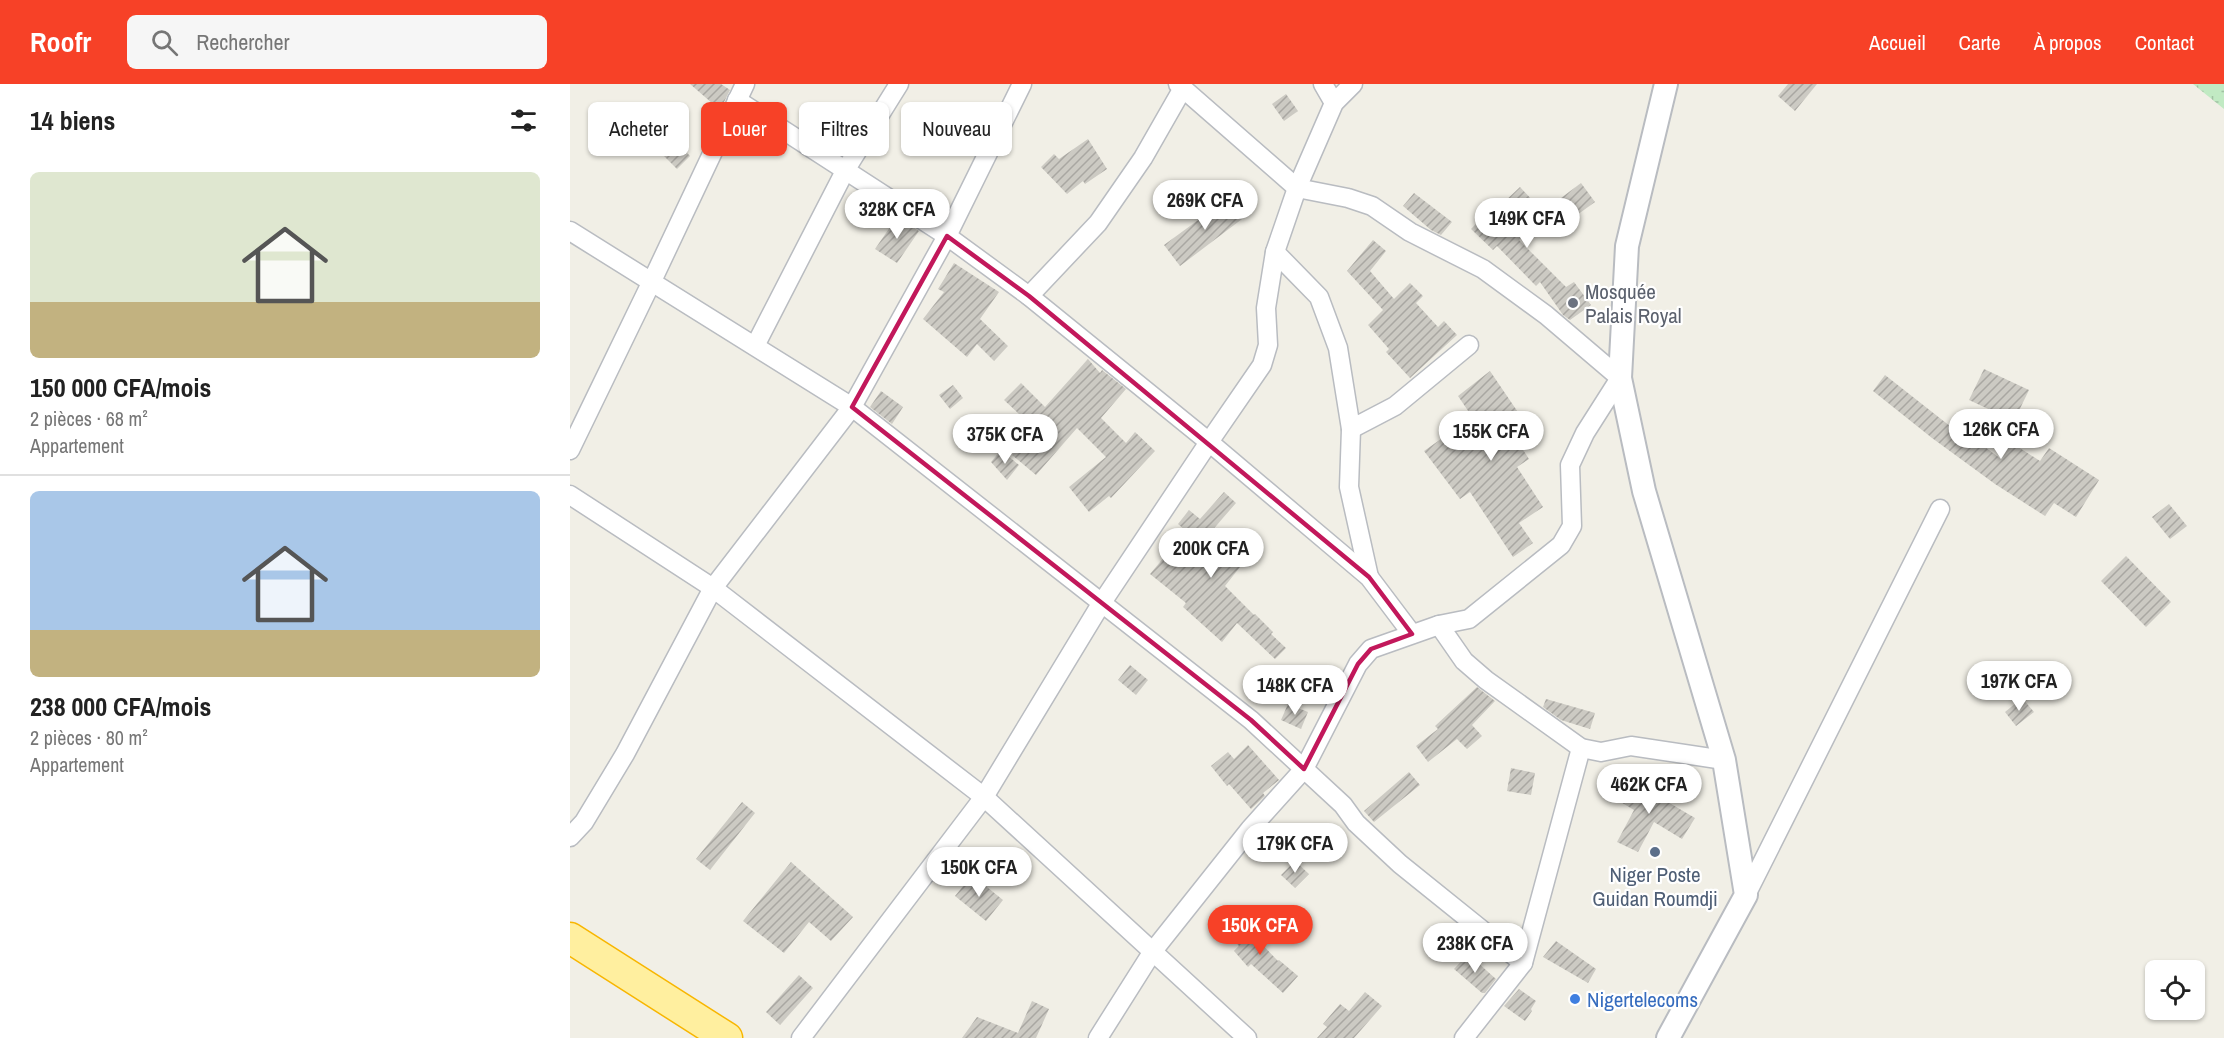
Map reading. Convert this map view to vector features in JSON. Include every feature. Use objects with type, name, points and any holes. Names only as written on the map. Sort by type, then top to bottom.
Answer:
[{"type":"highway","points":[[570,938],[727,1038]]},
{"type":"street","points":[[755,346],[846,169],[899,84]]},
{"type":"street","points":[[570,837],[584,822],[625,754],[713,588],[852,407],[947,236],[1023,84]]},
{"type":"street","points":[[1323,84],[1334,103]]},
{"type":"street","points":[[801,1038],[984,797],[1101,604],[1262,365],[1268,345],[1266,309],[1275,252],[1297,188],[1334,103],[1353,84]]},
{"type":"street","points":[[1666,84],[1627,246],[1620,378],[1644,491],[1724,759],[1746,895]]},
{"type":"street","points":[[1029,296],[1098,223],[1143,158],[1180,86],[1297,188],[1348,198],[1372,206],[1410,232],[1483,269],[1546,315],[1620,378]]},
{"type":"street","points":[[570,450],[741,92],[846,169],[947,236],[1029,296],[1209,441],[1369,577],[1412,634]]},
{"type":"street","points":[[570,231],[852,407],[1251,720],[1343,805],[1356,823],[1400,864],[1523,963]]},
{"type":"street","points":[[1275,252],[1319,297],[1338,348],[1352,429],[1349,487],[1369,577]]},
{"type":"street","points":[[1352,429],[1395,406],[1469,345]]},
{"type":"street","points":[[1098,1038],[1153,951],[1250,829],[1304,769],[1358,664],[1371,649],[1439,625],[1469,619],[1561,545],[1572,526],[1570,465],[1585,433],[1620,378]]},
{"type":"street","points":[[570,495],[713,588],[984,797],[1247,1038]]},
{"type":"street","points":[[1668,1038],[1746,895],[1940,509]]},
{"type":"street","points":[[1439,625],[1464,662],[1581,748],[1601,752],[1631,746],[1724,759]]},
{"type":"street","points":[[1464,1038],[1523,963],[1581,748]]},
{"type":"highlighted area","points":[[947,236],[1029,296],[1369,577],[1412,634],[1371,649],[1358,664],[1304,769],[1251,720],[852,407]]},
{"type":"green space","points":[[2193,84],[2224,84],[2224,109]]},
{"type":"building","points":[[690,84],[721,84],[730,90],[724,102],[711,102]]},
{"type":"building","points":[[1788,84],[1817,84],[1795,111],[1778,96]]},
{"type":"building","points":[[1286,94],[1298,111],[1284,121],[1272,104]]},
{"type":"building","points":[[1088,139],[1107,169],[1085,184],[1083,181],[1067,194],[1041,167],[1054,154],[1059,159]]},
{"type":"building","points":[[689,155],[690,156],[677,169],[664,156]]},
{"type":"building","points":[[1581,183],[1595,202],[1563,225],[1549,207]]},
{"type":"building","points":[[1520,187],[1545,214],[1519,240],[1566,287],[1574,282],[1591,305],[1570,320],[1563,315],[1540,282],[1536,286],[1497,246],[1493,250],[1471,229],[1499,200],[1503,203]]},
{"type":"building","points":[[1414,193],[1452,222],[1441,235],[1431,230],[1403,206]]},
{"type":"building","points":[[1231,196],[1246,216],[1180,266],[1164,245]]},
{"type":"building","points":[[897,217],[919,231],[897,263],[875,249]]},
{"type":"building","points":[[1373,240],[1386,251],[1370,271],[1394,299],[1410,283],[1423,296],[1416,303],[1438,327],[1444,321],[1457,335],[1410,378],[1386,352],[1389,349],[1368,325],[1383,310],[1347,271]]},
{"type":"building","points":[[954,263],[999,292],[980,319],[1008,346],[994,361],[977,344],[967,357],[923,319],[944,292],[938,289]]},
{"type":"building","points":[[1088,359],[1100,373],[1102,370],[1126,389],[1101,418],[1126,443],[1135,432],[1155,451],[1111,498],[1109,496],[1089,512],[1069,487],[1106,457],[1077,428],[1036,475],[1012,455],[1035,429],[1004,400],[1021,383],[1045,407]]},
{"type":"building","points":[[1984,369],[2029,390],[2014,421],[1969,400]]},
{"type":"building","points":[[1490,371],[1530,430],[1516,439],[1529,459],[1517,467],[1543,507],[1519,523],[1533,543],[1513,557],[1470,492],[1460,499],[1424,451],[1441,439],[1445,445],[1477,424],[1458,396]]},
{"type":"building","points":[[1885,375],[1955,430],[1957,426],[2001,459],[2012,443],[2040,461],[2049,448],[2099,480],[2076,517],[2054,503],[2045,516],[1995,484],[1873,391]]},
{"type":"building","points":[[953,385],[963,398],[950,409],[939,395]]},
{"type":"building","points":[[881,391],[903,407],[892,424],[870,407]]},
{"type":"building","points":[[1001,450],[1019,465],[1007,480],[991,462]]},
{"type":"building","points":[[1224,492],[1236,503],[1209,534],[1244,562],[1225,586],[1273,632],[1271,634],[1286,648],[1275,659],[1237,623],[1222,642],[1183,607],[1186,603],[1150,574],[1186,531],[1178,524],[1189,510],[1200,519]]},
{"type":"building","points":[[2169,504],[2187,526],[2170,539],[2152,517]]},
{"type":"building","points":[[2126,556],[2171,602],[2146,627],[2101,581]]},
{"type":"building","points":[[1130,665],[1148,680],[1136,695],[1118,680]]},
{"type":"building","points":[[1477,687],[1495,701],[1472,725],[1482,736],[1467,749],[1457,739],[1428,762],[1416,746],[1438,729],[1435,726]]},
{"type":"building","points":[[2022,698],[2034,712],[2016,726],[2005,712]]},
{"type":"building","points":[[1546,699],[1595,713],[1590,729],[1561,720],[1543,707]]},
{"type":"building","points":[[1288,704],[1308,712],[1301,729],[1281,720]]},
{"type":"building","points":[[1248,745],[1279,780],[1263,793],[1265,796],[1251,809],[1229,784],[1227,786],[1211,766],[1228,752],[1234,759]]},
{"type":"building","points":[[1511,768],[1535,773],[1531,795],[1507,791]]},
{"type":"building","points":[[1409,772],[1420,785],[1374,822],[1364,811]]},
{"type":"building","points":[[1627,778],[1695,818],[1682,839],[1654,822],[1638,852],[1617,842],[1634,810],[1614,798]]},
{"type":"building","points":[[742,802],[755,813],[710,870],[696,859]]},
{"type":"building","points":[[1295,861],[1309,874],[1295,888],[1281,875]]},
{"type":"building","points":[[791,862],[853,917],[831,941],[809,922],[784,953],[743,921]]},
{"type":"building","points":[[972,875],[1003,900],[986,921],[955,896]]},
{"type":"building","points":[[1243,916],[1255,929],[1251,933],[1278,961],[1298,976],[1283,993],[1251,964],[1248,967],[1234,951],[1239,946],[1226,932]]},
{"type":"building","points":[[1556,941],[1596,969],[1588,983],[1543,957]]},
{"type":"building","points":[[1468,954],[1496,979],[1485,993],[1482,993],[1454,969]]},
{"type":"building","points":[[799,975],[813,988],[780,1025],[766,1012]]},
{"type":"building","points":[[1519,989],[1536,1001],[1525,1021],[1504,1006]]},
{"type":"building","points":[[1365,992],[1382,1006],[1354,1038],[1317,1038],[1327,1027],[1323,1024],[1340,1004],[1349,1011]]},
{"type":"building","points":[[1032,1001],[1049,1009],[1036,1038],[962,1038],[977,1017],[1018,1033]]},
{"type":"place","name":"Mosquée Palais Royal","points":[[1573,303]]},
{"type":"place","name":"Niger Poste Guidan Roumdji","points":[[1655,852]]},
{"type":"place","name":"Nigertelecoms","points":[[1575,999]]}]
